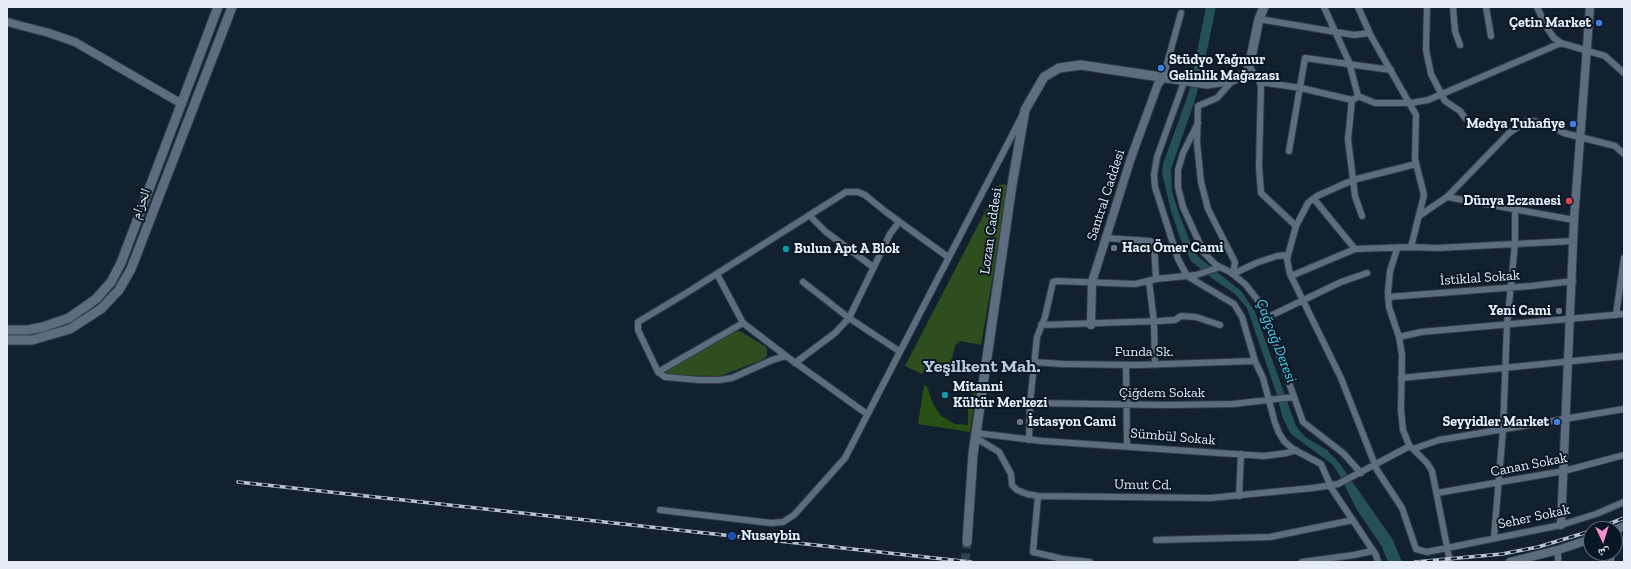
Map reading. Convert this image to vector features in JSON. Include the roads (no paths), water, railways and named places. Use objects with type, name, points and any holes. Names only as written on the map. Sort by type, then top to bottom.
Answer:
[{"type":"main road","name":"الحزام","points":[[7,330],[28,330],[57,323],[69,318],[88,306],[104,291],[121,263],[218,7]]},
{"type":"main road","name":"الحزام","points":[[7,340],[32,340],[70,329],[101,309],[119,290],[131,269],[232,7]]},
{"type":"main road","points":[[1233,80],[1248,72],[1259,19],[1264,7]]},
{"type":"main road","name":"Lozan Caddesi","points":[[968,542],[976,436],[1012,185],[1025,110],[1044,77],[1059,68],[1081,65],[1207,84],[1233,80]]},
{"type":"street","points":[[1324,7],[1337,32],[1349,65],[1355,98],[1348,139],[1355,196],[1362,216]]},
{"type":"street","points":[[1358,7],[1369,33],[1411,103],[1416,115],[1416,164],[1424,195],[1411,247]]},
{"type":"street","points":[[1427,7],[1426,50],[1431,74],[1445,101],[1460,111],[1465,118]]},
{"type":"street","points":[[1453,7],[1455,31],[1460,46]]},
{"type":"street","points":[[1486,7],[1491,36]]},
{"type":"street","points":[[1537,7],[1547,28],[1554,38],[1561,43],[1605,56],[1624,73]]},
{"type":"street","points":[[1561,525],[1565,419],[1573,281],[1574,220],[1590,7]]},
{"type":"street","points":[[1163,78],[1180,12]]},
{"type":"street","points":[[1259,19],[1354,35],[1369,33]]},
{"type":"street","points":[[7,22],[49,33],[75,42],[182,104]]},
{"type":"street","points":[[1260,82],[1301,88],[1375,103],[1411,103],[1441,95],[1561,43]]},
{"type":"street","points":[[1289,150],[1305,58],[1391,70]]},
{"type":"street","points":[[1249,68],[1258,76],[1261,86],[1259,166],[1261,193],[1296,226]]},
{"type":"street","name":"Santral Caddesi","points":[[1091,324],[1092,282],[1131,158],[1158,84],[1163,78]]},
{"type":"street","points":[[1233,80],[1217,98],[1198,106],[1197,143],[1201,182],[1208,209],[1235,262],[1233,274]]},
{"type":"street","points":[[1186,82],[1157,157],[1154,174],[1155,187],[1161,209],[1178,259],[1187,276],[1234,304],[1242,317],[1255,361],[1271,400],[1275,424],[1279,433],[1284,441],[1320,464],[1331,485],[1378,562]]},
{"type":"street","points":[[660,510],[772,523],[783,522],[794,515],[845,458],[1025,110]]},
{"type":"street","points":[[1419,216],[1447,197],[1509,133],[1528,120],[1536,120],[1564,133],[1615,146],[1624,154]]},
{"type":"street","points":[[1198,123],[1183,153],[1178,170],[1178,187],[1184,207],[1204,253],[1216,265],[1233,274],[1257,299],[1266,318],[1291,397],[1303,422],[1343,453],[1360,473]]},
{"type":"street","points":[[1376,466],[1341,378],[1304,299],[1291,276],[1287,259],[1296,226],[1308,203],[1353,180],[1416,164]]},
{"type":"street","points":[[786,356],[772,360],[732,378],[720,380],[665,377],[658,372],[638,330],[638,322],[846,192],[852,191],[865,195],[899,222],[948,257]]},
{"type":"street","points":[[1447,197],[1574,220]]},
{"type":"street","points":[[1314,199],[1355,249]]},
{"type":"street","points":[[1494,537],[1502,430],[1507,325],[1515,244],[1515,209]]},
{"type":"street","points":[[810,215],[826,232],[873,267]]},
{"type":"street","points":[[795,363],[835,333],[849,318],[890,234],[899,222]]},
{"type":"street","points":[[1105,238],[1154,242],[1152,280],[1155,365]]},
{"type":"street","points":[[1291,276],[1355,249],[1396,249],[1411,247],[1437,248],[1573,241]]},
{"type":"street","points":[[1396,249],[1390,271],[1388,297],[1389,307],[1399,337],[1402,355],[1401,378],[1403,430],[1412,448],[1427,463],[1432,471],[1450,562]]},
{"type":"street","points":[[1233,274],[1256,263],[1277,256],[1288,255]]},
{"type":"street","points":[[1616,315],[1624,258]]},
{"type":"street","points":[[1028,440],[1030,403],[1037,337],[1053,282],[1056,280],[1135,284],[1152,280],[1196,276],[1220,267]]},
{"type":"street","points":[[1266,318],[1341,282],[1367,273]]},
{"type":"street","points":[[717,274],[743,323],[795,363],[867,414]]},
{"type":"street","name":"İstiklal Sokak","points":[[1388,297],[1511,288],[1573,281]]},
{"type":"street","points":[[803,282],[849,318],[899,351]]},
{"type":"street","points":[[1399,337],[1421,332],[1571,320],[1624,314]]},
{"type":"street","points":[[1041,325],[1154,322],[1175,320],[1181,316],[1196,317],[1220,325]]},
{"type":"street","points":[[658,372],[743,323]]},
{"type":"street","points":[[1401,378],[1624,356]]},
{"type":"street","name":"Funda Sk.","points":[[1034,362],[1155,365],[1255,361]]},
{"type":"street","points":[[1126,365],[1127,446]]},
{"type":"street","name":"Çiğdem Sokak","points":[[1030,403],[1127,405],[1233,404],[1291,397]]},
{"type":"street","name":"Umut Cd.","points":[[976,436],[999,452],[1011,474],[1012,485],[1017,490],[1027,494],[1038,496],[1210,498],[1338,484],[1412,448],[1439,440],[1624,409]]},
{"type":"street","name":"Sümbül Sokak","points":[[976,436],[1264,456],[1287,453],[1296,450]]},
{"type":"street","points":[[1239,496],[1241,454]]},
{"type":"street","name":"Canan Sokak","points":[[1437,493],[1497,484],[1564,471],[1624,455]]},
{"type":"street","name":"Seher Sokak","points":[[1376,466],[1402,508],[1416,549],[1427,552],[1494,537],[1561,525],[1596,514],[1624,502]]},
{"type":"street","points":[[1038,496],[1033,552],[1063,559],[1090,562]]},
{"type":"street","points":[[1156,540],[1270,537],[1353,520]]},
{"type":"street","points":[[1510,562],[1558,550],[1583,542]]},
{"type":"street","points":[[1558,550],[1558,562]]},
{"type":"street","points":[[1302,562],[1354,556],[1372,551]]},
{"type":"tunnel","points":[[965,562],[967,542]]},
{"type":"railway","points":[[238,482],[971,562]]},
{"type":"railway","points":[[1616,521],[1624,518]]},
{"type":"railway","points":[[1415,562],[1502,554],[1538,547],[1583,533]]},
{"type":"place","name":"Çetin Market","points":[[1599,23]]},
{"type":"place","name":"Stüdyo Yağmur Gelinlik Mağazası","points":[[1161,68]]},
{"type":"place","name":"Medya Tuhafiye","points":[[1573,124]]},
{"type":"place","name":"Dünya Eczanesi","points":[[1569,201]]},
{"type":"place","name":"Hacı Ömer Cami","points":[[1114,248]]},
{"type":"place","name":"Bulun Apt A Blok","points":[[786,249]]},
{"type":"place","name":"Yeni Cami","points":[[1559,311]]},
{"type":"place","name":"Mitanni Kültür Merkezi","points":[[945,395]]},
{"type":"place","name":"İstasyon Cami","points":[[1020,422]]},
{"type":"place","name":"Seyyidler Market","points":[[1557,422]]},
{"type":"place","name":"Nusaybin","points":[[732,536]]},
{"type":"district","name":"Yeşilkent Mah.","points":[[982,367]]},
{"type":"water label","name":"Çağçağ Deresi","points":[[1276,341]]}]
